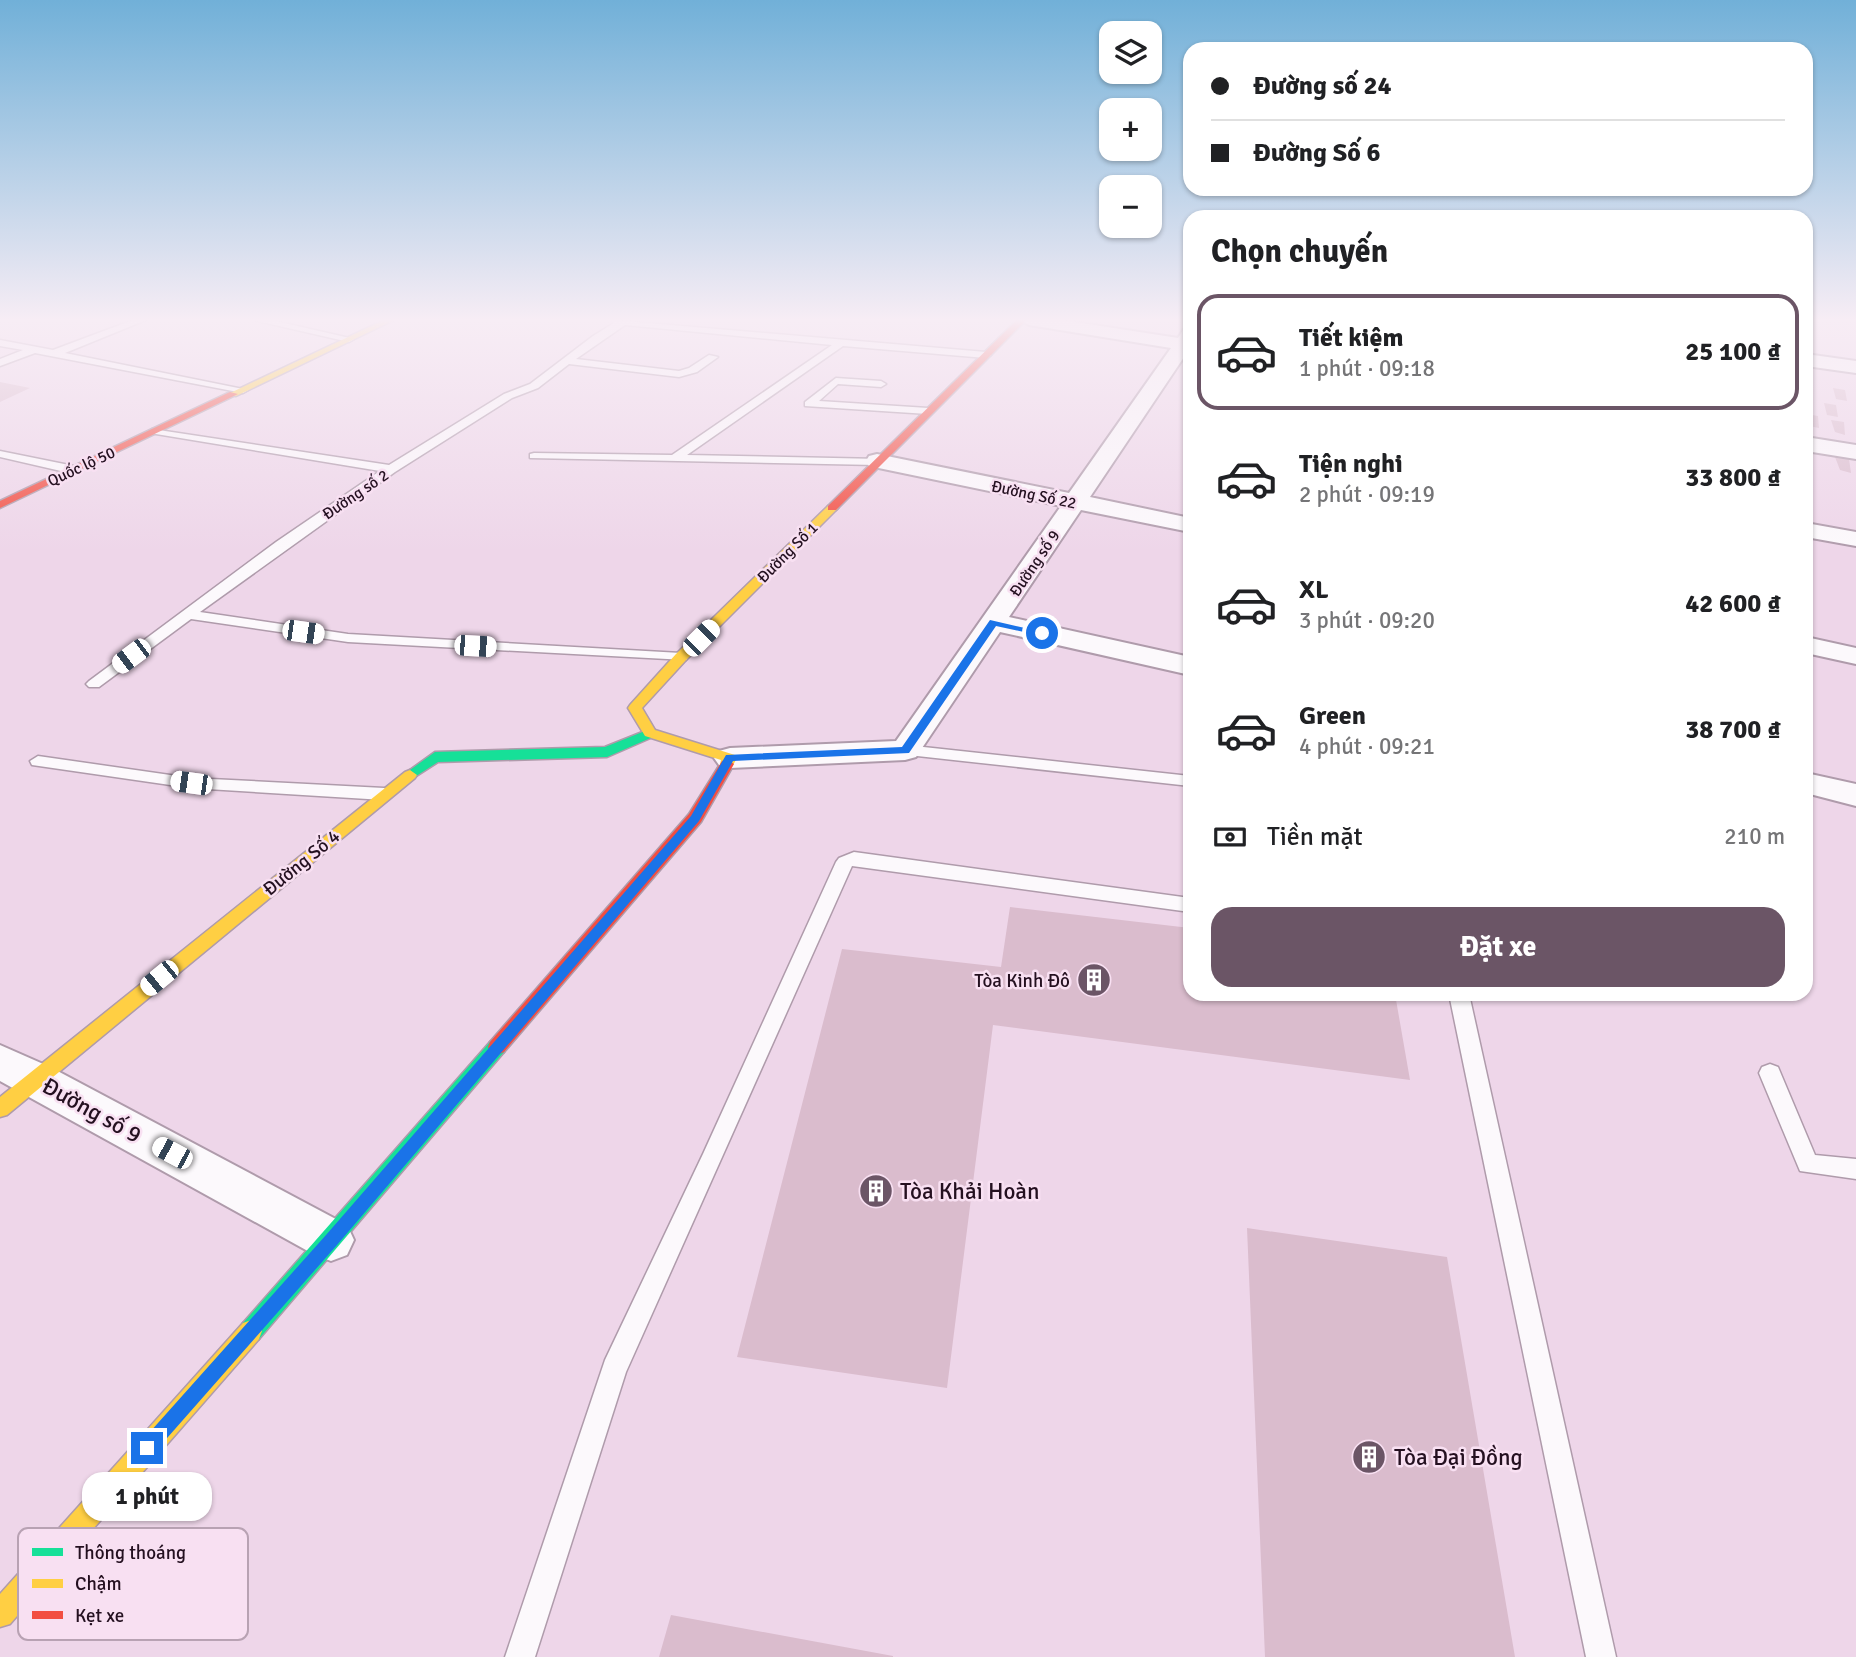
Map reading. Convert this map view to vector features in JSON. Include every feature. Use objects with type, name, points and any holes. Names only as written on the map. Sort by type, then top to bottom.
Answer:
[{"type":"street","name":"Quốc lộ 50","points":[[0,505],[227,397]]},
{"type":"street","name":"Đường Số 1","points":[[650,733],[635,708],[681,657],[942,397]]},
{"type":"street","name":"Đường số 9","points":[[905,750],[1148,397]]},
{"type":"street","points":[[1813,445],[1856,452]]},
{"type":"street","name":"Đường Số 22","points":[[877,461],[1183,524]]},
{"type":"street","points":[[1813,531],[1856,539]]},
{"type":"street","points":[[993,622],[1183,664]]},
{"type":"street","points":[[1813,647],[1856,656]]},
{"type":"street","points":[[650,733],[730,758],[905,750]]},
{"type":"street","name":"Đường Số 4","points":[[0,1109],[18,1071],[435,757],[607,752],[650,733]]},
{"type":"street","points":[[76,1528],[331,1240],[695,818],[730,758]]},
{"type":"street","points":[[1813,785],[1856,795]]},
{"type":"street","name":"Đường số 9","points":[[18,1071],[331,1240]]},
{"type":"street","points":[[0,1614],[18,1594]]},
{"type":"lane","name":"Đường số 2","points":[[94,684],[186,614],[391,469],[506,397]]},
{"type":"lane","points":[[676,457],[762,397]]},
{"type":"lane","points":[[817,397],[809,404],[928,411]]},
{"type":"lane","points":[[156,431],[391,469]]},
{"type":"lane","points":[[0,454],[74,470]]},
{"type":"lane","points":[[534,456],[877,461]]},
{"type":"lane","points":[[186,614],[348,638],[681,657]]},
{"type":"lane","points":[[905,750],[1183,780]]},
{"type":"lane","points":[[38,761],[191,783],[384,794]]},
{"type":"lane","points":[[520,1657],[614,1369],[713,1157],[845,862],[854,858],[1183,904]]},
{"type":"lane","points":[[1460,1001],[1601,1657]]},
{"type":"lane","points":[[1770,1073],[1808,1164],[1856,1169]]},
{"type":"building","points":[[1824,403],[1836,405],[1838,417],[1827,415]]},
{"type":"building","points":[[1813,415],[1818,416],[1819,428],[1813,427]]},
{"type":"building","points":[[1831,420],[1844,422],[1845,435],[1835,432]]},
{"type":"building","points":[[1835,457],[1849,459],[1851,473],[1840,470]]},
{"type":"building","name":"Tòa Khải Hoàn","points":[[1010,907],[1183,927],[1183,1001],[1396,1001],[1410,1080],[993,1025],[947,1388],[737,1357],[842,949],[1001,967]]},
{"type":"building","name":"Tòa Đại Đồng","points":[[1247,1228],[1447,1257],[1515,1657],[1265,1657]]},
{"type":"building","points":[[671,1615],[893,1656],[893,1657],[659,1657]]},
{"type":"traffic: fast","points":[[410,775],[435,757],[607,752],[650,733]]},
{"type":"traffic: fast","points":[[251,1331],[497,1047]]},
{"type":"traffic: slow","points":[[727,764],[730,758],[650,733],[635,708],[681,657],[832,508]]},
{"type":"traffic: slow","points":[[0,1109],[410,775]]},
{"type":"traffic: slow","points":[[76,1528],[251,1331]]},
{"type":"traffic: slow","points":[[0,1614],[18,1594]]},
{"type":"traffic: jam","points":[[0,505],[226,397]]},
{"type":"traffic: jam","points":[[832,508],[944,397]]},
{"type":"traffic: jam","points":[[497,1047],[695,818],[727,764]]},
{"type":"place","name":"Tòa Kinh Đô","points":[[1094,980]]},
{"type":"place","name":"Tòa Khải Hoàn","points":[[876,1191]]},
{"type":"place","name":"Tòa Đại Đồng","points":[[1369,1457]]},
{"type":"route","points":[[147,1448],[331,1240],[695,818],[730,758],[905,750],[993,622],[1042,633]]}]
